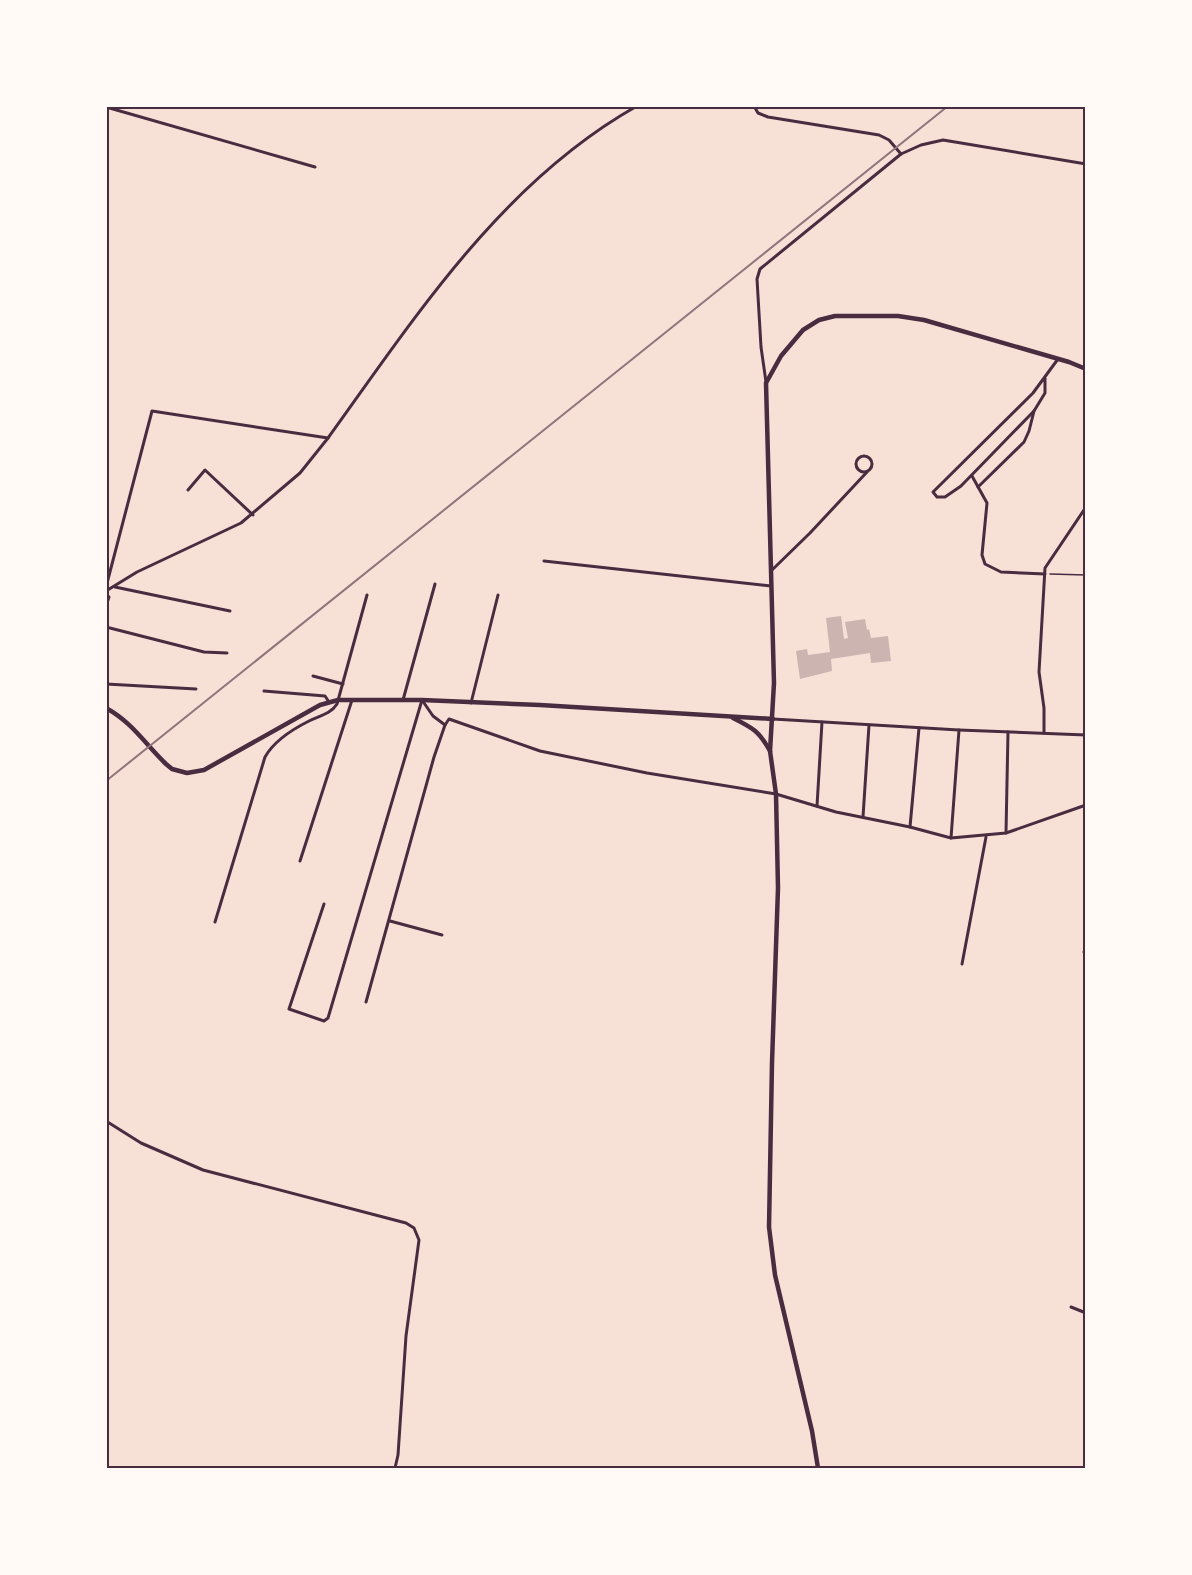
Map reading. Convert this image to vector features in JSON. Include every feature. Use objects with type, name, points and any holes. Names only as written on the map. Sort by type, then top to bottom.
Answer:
[{"type":"street","points":[[106,590],[137,572],[241,523],[300,473],[456,265],[501,214],[528,186],[553,165],[604,126],[637,106]]},
{"type":"street","points":[[754,106],[758,113],[768,117],[879,135],[889,141],[901,154]]},
{"type":"street","points":[[106,107],[315,167]]},
{"type":"street","points":[[818,1468],[812,1431],[775,1275],[769,1227],[777,951],[776,794],[770,751],[773,719],[773,586],[766,383],[761,347],[757,279],[760,269],[901,154],[921,145],[943,140],[1086,164]]},
{"type":"street","points":[[766,383],[781,356],[803,330],[819,320],[835,316],[898,316],[924,320],[1086,369]]},
{"type":"street","points":[[958,338],[964,332]]},
{"type":"street","points":[[1045,378],[1045,393],[1034,411],[952,494],[937,497],[933,492],[1032,393],[1058,359]]},
{"type":"street","points":[[106,606],[109,597],[106,590],[152,411],[328,438]]},
{"type":"street","points":[[978,488],[1024,442],[1034,411]]},
{"type":"street","points":[[772,570],[871,468],[872,462],[867,456],[860,456],[856,461],[856,468],[867,472]]},
{"type":"street","points":[[188,490],[205,470],[253,514]]},
{"type":"street","points":[[972,476],[987,503],[982,555],[985,564],[1001,572],[1045,573]]},
{"type":"street","points":[[1044,733],[1044,708],[1039,672],[1045,568],[1086,507]]},
{"type":"street","points":[[544,561],[773,586]]},
{"type":"street","points":[[403,700],[435,584]]},
{"type":"street","points":[[113,587],[230,611]]},
{"type":"street","points":[[215,922],[265,757],[273,745],[291,732],[331,711],[339,700],[367,595]]},
{"type":"street","points":[[471,703],[498,595]]},
{"type":"street","points":[[106,627],[204,652],[227,653]]},
{"type":"street","points":[[313,676],[343,684]]},
{"type":"street","points":[[106,684],[196,689]]},
{"type":"street","points":[[264,691],[325,696],[329,702]]},
{"type":"street","points":[[106,708],[122,716],[160,759],[172,769],[195,773],[310,710],[339,700],[422,700],[540,705],[919,728],[1086,735]]},
{"type":"street","points":[[300,861],[352,700]]},
{"type":"street","points":[[422,700],[432,716],[445,725]]},
{"type":"street","points":[[324,904],[290,1009],[324,1021],[328,1018],[422,700]]},
{"type":"street","points":[[730,717],[754,728],[770,751]]},
{"type":"street","points":[[366,1002],[434,757],[449,719],[540,751],[646,773],[776,794],[951,838],[1006,833],[1086,805]]},
{"type":"street","points":[[817,806],[822,722]]},
{"type":"street","points":[[863,817],[869,725]]},
{"type":"street","points":[[910,826],[919,728]]},
{"type":"street","points":[[951,838],[959,730]]},
{"type":"street","points":[[1006,833],[1008,732]]},
{"type":"street","points":[[962,964],[986,836]]},
{"type":"street","points":[[390,921],[442,935]]},
{"type":"street","points":[[1084,952],[1086,946]]},
{"type":"street","points":[[106,1121],[141,1143],[203,1170],[406,1223],[414,1228],[419,1240],[418,1255],[406,1336],[398,1455],[395,1468]]},
{"type":"street","points":[[1071,1307],[1086,1313]]},
{"type":"path","points":[[1045,573],[1086,575]]},
{"type":"building","points":[[841,616],[844,639],[848,638],[845,622],[865,619],[871,638],[888,636],[891,661],[871,663],[870,653],[831,659],[832,671],[800,679],[796,651],[807,649],[808,655],[830,652],[826,618]]},
{"type":"railway","points":[[106,781],[948,106]]}]
